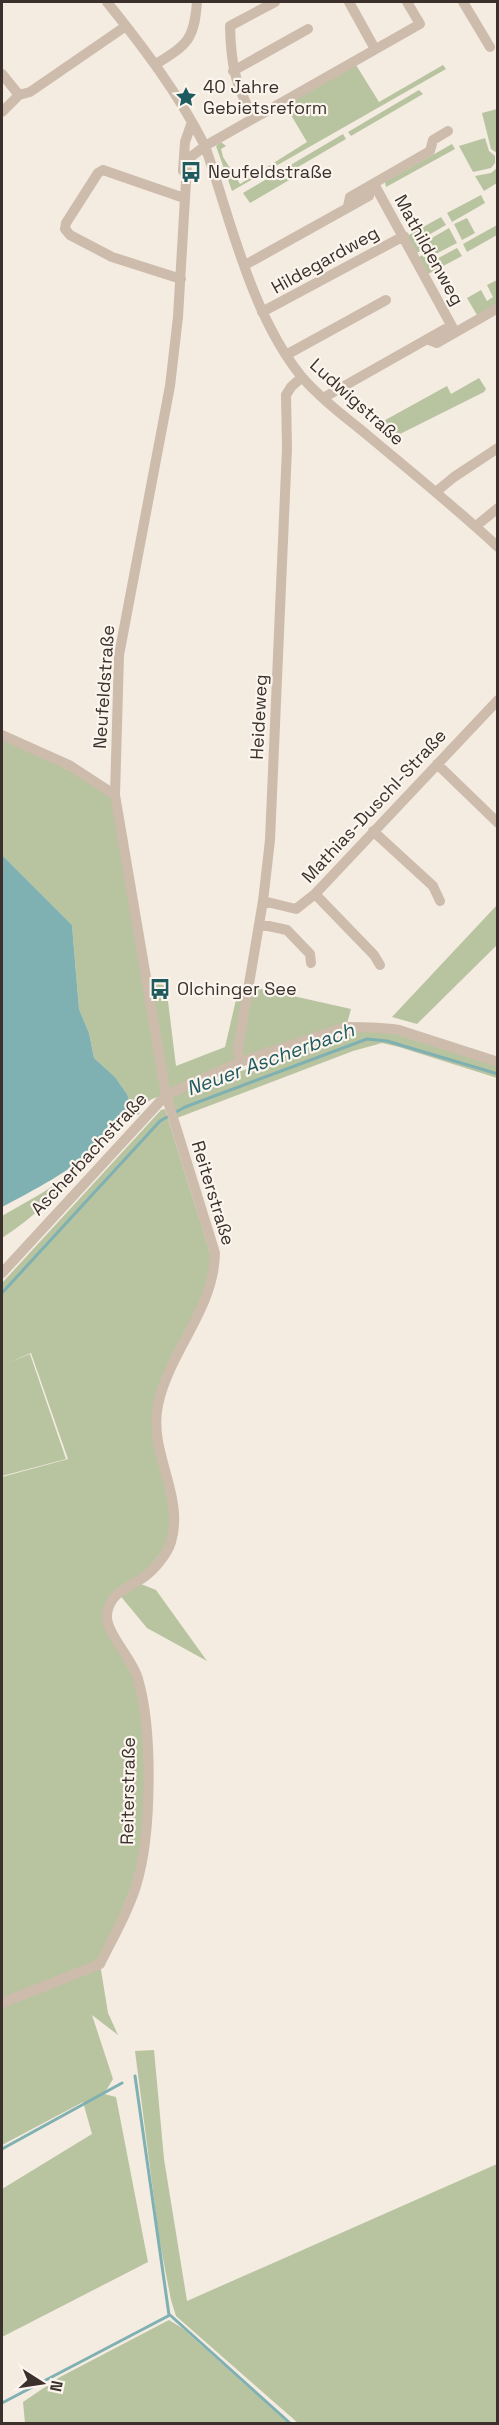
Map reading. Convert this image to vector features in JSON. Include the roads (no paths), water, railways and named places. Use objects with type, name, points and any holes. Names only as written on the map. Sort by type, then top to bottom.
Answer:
[{"type":"street","name":"Ludwigstraße","points":[[107,2],[156,64],[205,146],[262,312],[286,355],[302,377],[323,398],[437,491],[498,547]]},
{"type":"street","points":[[156,64],[178,50],[190,38],[197,2]]},
{"type":"street","points":[[254,118],[240,93],[233,71],[230,26],[275,2]]},
{"type":"street","points":[[349,2],[375,49]]},
{"type":"street","name":"Neufeldstraße","points":[[166,1095],[115,795],[119,656],[170,386],[180,279],[184,180],[187,164],[192,156],[205,146],[420,24],[407,2]]},
{"type":"street","points":[[463,2],[490,47]]},
{"type":"street","points":[[2,112],[19,95],[30,92],[126,26]]},
{"type":"street","points":[[233,71],[308,29]]},
{"type":"street","points":[[2,74],[19,95]]},
{"type":"street","points":[[184,180],[182,159],[185,141],[192,122]]},
{"type":"street","points":[[245,265],[348,206],[350,197],[430,151],[433,140],[448,131]]},
{"type":"street","points":[[180,279],[112,257],[70,235],[65,229],[66,223],[98,173],[103,170],[184,198]]},
{"type":"street","name":"Mathildenweg","points":[[372,185],[404,236],[454,332]]},
{"type":"street","name":"Hildegardweg","points":[[262,312],[404,236]]},
{"type":"street","points":[[286,355],[386,300]]},
{"type":"street","points":[[323,398],[445,329],[454,332],[498,308]]},
{"type":"street","name":"Heideweg","points":[[240,1062],[238,1049],[263,901],[271,831],[287,448],[286,395],[302,377]]},
{"type":"street","points":[[437,491],[498,448]]},
{"type":"street","points":[[476,526],[498,508]]},
{"type":"street","name":"Mathias-Duschl-Straße","points":[[263,901],[296,909],[315,894],[498,699]]},
{"type":"street","points":[[2,735],[69,765],[115,795]]},
{"type":"street","points":[[437,764],[498,823]]},
{"type":"street","points":[[373,831],[433,886],[440,901]]},
{"type":"street","points":[[315,894],[374,955],[380,965]]},
{"type":"street","points":[[259,924],[287,930],[310,954],[311,963]]},
{"type":"street","name":"Ascherbachstraße","points":[[2,1273],[166,1095],[240,1062],[346,1027],[384,1027],[411,1033],[498,1062]]},
{"type":"street","name":"Reiterstraße","points":[[2,2003],[100,1964],[136,1888],[144,1855],[148,1773],[144,1704],[138,1677],[129,1658],[111,1631],[107,1618],[113,1597],[145,1576],[161,1560],[170,1545],[176,1522],[174,1500],[159,1449],[156,1426],[158,1404],[165,1382],[210,1290],[215,1261],[215,1253],[166,1095]]},
{"type":"water","points":[[2,855],[72,925],[79,1009],[89,1033],[94,1058],[115,1077],[127,1094],[133,1111],[78,1162],[53,1179],[2,1207]]},
{"type":"waterway","name":"Neuer Ascherbach","points":[[2,1293],[160,1121],[185,1107],[367,1039],[387,1041],[498,1074]]},
{"type":"waterway","points":[[133,1111],[138,1113]]},
{"type":"waterway","points":[[135,2076],[169,2315]]},
{"type":"waterway","points":[[2,2149],[122,2083]]},
{"type":"waterway","points":[[2,2403],[170,2315],[291,2424]]},
{"type":"place","name":"40 Jahre Gebietsreform","points":[[186,97]]},
{"type":"place","name":"Neufeldstraße","points":[[191,172]]},
{"type":"place","name":"Olchinger See","points":[[160,989]]}]
